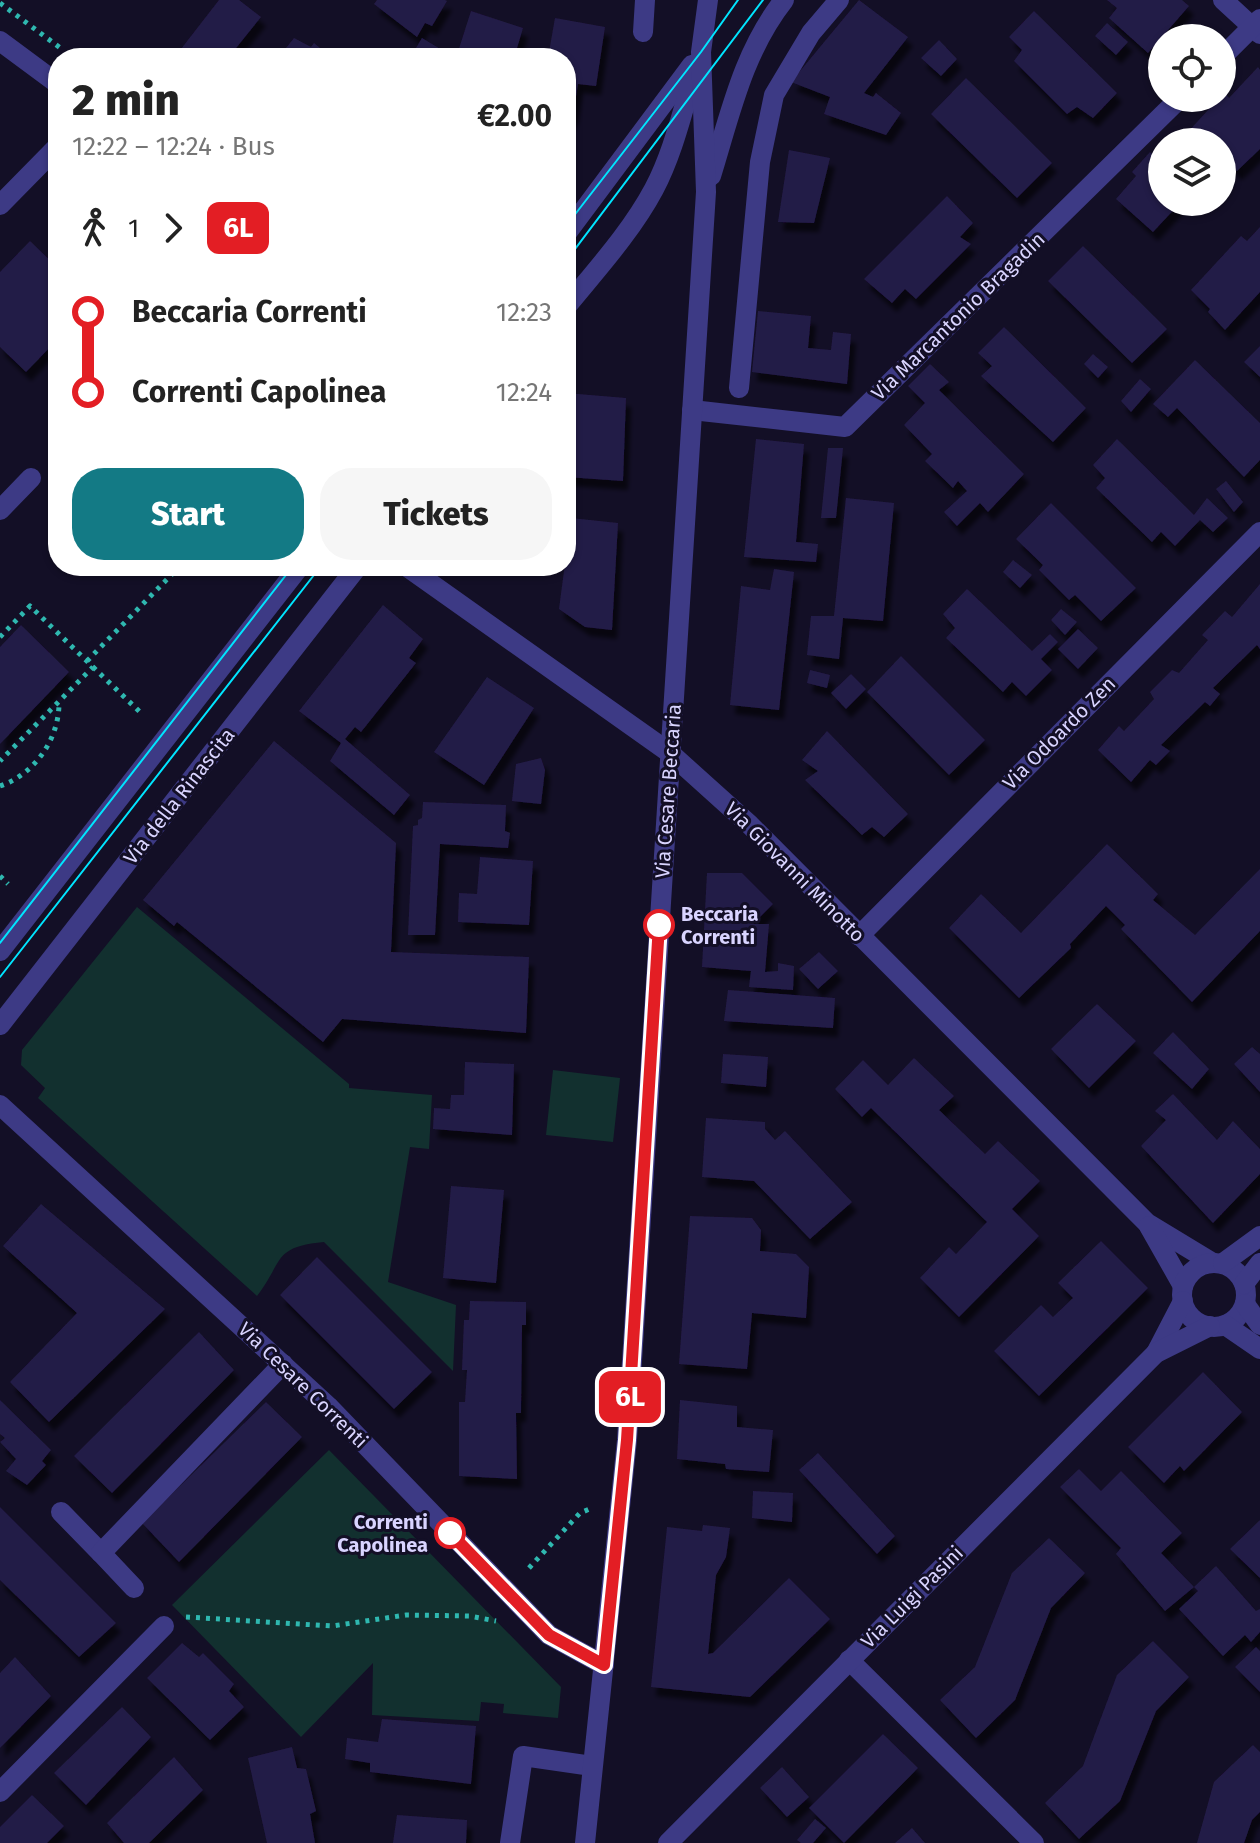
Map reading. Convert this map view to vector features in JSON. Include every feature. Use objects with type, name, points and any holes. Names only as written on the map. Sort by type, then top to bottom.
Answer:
[{"type":"street","points":[[643,32],[645,0]]},
{"type":"street","points":[[576,294],[629,227],[655,187],[670,152],[701,52],[708,0]]},
{"type":"street","points":[[706,192],[739,82],[757,39],[784,0]]},
{"type":"street","points":[[739,388],[760,162],[774,95],[811,33],[839,0]]},
{"type":"street","points":[[1223,0],[1258,27],[1236,45]]},
{"type":"street","points":[[0,41],[48,77]]},
{"type":"street","points":[[576,221],[701,52]]},
{"type":"street","name":"Via Cesare Beccaria","points":[[585,1843],[627,1440],[706,192],[701,52]]},
{"type":"street","points":[[739,82],[774,95]]},
{"type":"street","name":"Via Marcantonio Bragadin","points":[[692,410],[845,427],[1166,112]]},
{"type":"street","points":[[0,205],[48,156]]},
{"type":"street","points":[[0,510],[31,478]]},
{"type":"street","name":"Via Odoardo Zen","points":[[859,936],[1260,532]]},
{"type":"street","points":[[0,951],[292,576]]},
{"type":"street","name":"Via della Rinascita","points":[[0,1025],[350,576]]},
{"type":"street","name":"Via Giovanni Minotto","points":[[420,576],[670,753],[750,825],[1147,1223],[1218,1263]]},
{"type":"street","name":"Via Cesare Correnti","points":[[0,1105],[328,1406],[549,1635],[604,1665]]},
{"type":"street","name":"Via Giovanni Minotto","points":[[1147,1223],[1183,1293]]},
{"type":"street","points":[[1260,1236],[1218,1263],[1194,1269],[1183,1293],[1188,1315],[1196,1321],[1217,1326],[1260,1349]]},
{"type":"street","points":[[1218,1263],[1240,1275],[1245,1294],[1260,1325]]},
{"type":"street","points":[[1217,1326],[1241,1313],[1245,1294],[1260,1263]]},
{"type":"street","name":"Via Luigi Pasini","points":[[668,1843],[1156,1353],[1183,1293]]},
{"type":"street","name":"Via Luigi Pasini","points":[[1156,1353],[1217,1326]]},
{"type":"street","points":[[101,1553],[283,1364]]},
{"type":"street","points":[[61,1512],[134,1588]]},
{"type":"street","points":[[0,1792],[164,1626]]},
{"type":"street","points":[[849,1660],[1034,1843]]},
{"type":"street","points":[[510,1843],[523,1756],[592,1766]]},
{"type":"street","name":"Via Cesare Beccaria","points":[[575,1843],[587,1817]]},
{"type":"path","points":[[0,3],[60,48]]},
{"type":"path","points":[[87,661],[170,576]]},
{"type":"path","points":[[0,637],[30,606],[141,713]]},
{"type":"path","points":[[0,761],[93,667]]},
{"type":"path","points":[[0,786],[28,770],[47,748],[59,717],[59,702]]},
{"type":"path","points":[[0,876],[8,884]]},
{"type":"path","points":[[529,1568],[580,1513],[597,1506]]},
{"type":"path","points":[[164,1626],[178,1616],[332,1626],[406,1615],[469,1616],[496,1621]]},
{"type":"green space","points":[[137,907],[349,1084],[349,1088],[432,1095],[429,1149],[410,1147],[388,1282],[456,1305],[453,1371],[324,1242],[307,1244],[287,1252],[257,1296],[38,1098],[45,1088],[21,1065],[22,1050]]},
{"type":"green space","points":[[553,1070],[620,1078],[613,1142],[546,1135]]},
{"type":"green space","points":[[329,1450],[561,1687],[558,1718],[503,1713],[504,1704],[481,1702],[479,1721],[372,1715],[373,1663],[301,1737],[172,1605]]},
{"type":"building","points":[[219,0],[239,0],[261,17],[236,48],[182,48]]},
{"type":"building","points":[[377,0],[447,1],[432,26],[425,23],[417,37],[374,4]]},
{"type":"building","points":[[859,0],[908,37],[864,93],[873,97],[876,93],[901,113],[886,135],[824,114],[830,97],[791,82]]},
{"type":"building","points":[[1107,0],[1182,0],[1189,6],[1173,24],[1148,24],[1148,53],[1109,18],[1117,8]]},
{"type":"building","points":[[471,11],[523,28],[517,48],[459,48]]},
{"type":"building","points":[[1034,11],[1117,93],[1093,118],[1077,107],[1067,114],[1014,61],[1022,50],[1009,37]]},
{"type":"building","points":[[555,18],[605,27],[596,86],[578,84],[576,96],[576,48],[550,48]]},
{"type":"building","points":[[1107,23],[1128,42],[1116,55],[1095,36]]},
{"type":"building","points":[[294,38],[311,47],[314,43],[320,48],[286,48]]},
{"type":"building","points":[[422,38],[439,48],[416,48]]},
{"type":"building","points":[[939,40],[957,59],[941,76],[921,58]]},
{"type":"building","points":[[1258,67],[1260,149],[1237,171],[1236,128],[1192,128],[1206,112],[1236,112],[1236,91]]},
{"type":"building","points":[[966,78],[1052,163],[1017,198],[931,114]]},
{"type":"building","points":[[789,150],[830,158],[814,223],[778,222]]},
{"type":"building","points":[[1148,154],[1148,216],[1168,216],[1153,232],[1116,199],[1136,176],[1132,172]]},
{"type":"building","points":[[947,196],[973,223],[960,237],[971,244],[916,299],[905,289],[892,303],[864,279]]},
{"type":"building","points":[[1260,227],[1260,292],[1225,330],[1191,290],[1241,236],[1247,241]]},
{"type":"building","points":[[30,241],[48,258],[48,349],[26,372],[0,347],[0,272]]},
{"type":"building","points":[[1083,246],[1167,329],[1132,363],[1048,281]]},
{"type":"building","points":[[758,311],[811,316],[808,348],[831,350],[833,332],[851,334],[847,384],[752,372]]},
{"type":"building","points":[[1004,327],[1086,408],[1053,442],[981,376],[992,366],[978,353]]},
{"type":"building","points":[[1260,346],[1260,377],[1244,362]]},
{"type":"building","points":[[1093,354],[1108,367],[1098,378],[1084,364]]},
{"type":"building","points":[[1195,360],[1260,423],[1260,460],[1244,477],[1177,408],[1168,417],[1153,404]]},
{"type":"building","points":[[930,364],[949,382],[939,390],[1024,474],[988,512],[980,503],[957,526],[944,512],[967,491],[958,481],[953,488],[925,461],[932,454],[904,425],[925,403],[908,386]]},
{"type":"building","points":[[1140,379],[1151,389],[1131,412],[1121,401]]},
{"type":"building","points":[[576,394],[626,398],[623,481],[576,478]]},
{"type":"building","points":[[756,439],[804,444],[796,542],[818,544],[816,562],[744,557]]},
{"type":"building","points":[[1117,439],[1194,515],[1207,498],[1228,518],[1213,532],[1200,520],[1175,546],[1161,532],[1152,542],[1096,488],[1105,478],[1093,465]]},
{"type":"building","points":[[828,448],[843,448],[836,518],[821,518]]},
{"type":"building","points":[[1226,481],[1243,502],[1234,512],[1216,489]]},
{"type":"building","points":[[846,498],[894,503],[883,621],[843,618],[839,659],[807,655],[811,616],[834,616]]},
{"type":"building","points":[[1051,503],[1136,588],[1101,621],[1075,595],[1069,600],[1039,570],[1043,565],[1016,539]]},
{"type":"building","points":[[576,519],[618,523],[612,630],[585,627],[559,609],[563,576],[576,576]]},
{"type":"building","points":[[1013,560],[1032,575],[1020,588],[1003,572]]},
{"type":"building","points":[[774,569],[794,572],[779,710],[730,705],[741,586],[770,590]]},
{"type":"building","points":[[1260,584],[1260,649],[1257,645],[1213,688],[1220,694],[1210,706],[1205,702],[1161,745],[1170,751],[1156,765],[1150,760],[1131,782],[1098,750],[1119,726],[1124,731],[1154,699],[1150,692],[1172,670],[1179,673],[1208,640],[1202,635],[1225,611],[1232,617]]},
{"type":"building","points":[[967,589],[1032,651],[1050,634],[1058,642],[1041,659],[1052,670],[1026,696],[1012,682],[1003,692],[946,638],[955,628],[943,614]]},
{"type":"building","points":[[383,605],[423,639],[409,658],[416,663],[361,732],[355,727],[345,739],[410,795],[394,815],[330,761],[341,743],[299,711]]},
{"type":"building","points":[[1061,609],[1077,622],[1065,635],[1051,620]]},
{"type":"building","points":[[21,625],[69,672],[0,744],[0,647]]},
{"type":"building","points":[[1078,629],[1098,648],[1078,669],[1058,649]]},
{"type":"building","points":[[901,656],[985,740],[949,775],[867,692]]},
{"type":"building","points":[[810,670],[830,675],[827,688],[807,683]]},
{"type":"building","points":[[851,674],[866,689],[846,709],[831,693]]},
{"type":"building","points":[[487,677],[534,708],[484,785],[434,752]]},
{"type":"building","points":[[827,731],[908,814],[884,837],[872,827],[862,835],[805,780],[818,771],[802,760]]},
{"type":"building","points":[[274,741],[396,843],[391,952],[529,957],[526,1033],[342,1019],[323,1042],[177,922],[174,926],[143,900]]},
{"type":"building","points":[[541,758],[545,770],[541,804],[512,801],[516,764]]},
{"type":"building","points":[[423,802],[506,805],[505,831],[510,833],[508,848],[440,844],[435,935],[408,935],[413,826],[418,825],[418,820],[422,818]]},
{"type":"building","points":[[1107,844],[1158,894],[1153,900],[1195,935],[1260,869],[1260,931],[1192,1002],[1121,929],[1125,925],[1106,906],[1070,944],[1071,948],[1019,998],[949,928],[981,894],[1021,933]]},
{"type":"building","points":[[480,857],[533,861],[529,925],[458,922],[459,893],[477,894]]},
{"type":"building","points":[[707,873],[742,873],[773,904],[753,924],[769,924],[765,972],[778,971],[778,963],[794,966],[793,990],[749,987],[751,971],[702,967]]},
{"type":"building","points":[[819,952],[838,971],[818,989],[799,969]]},
{"type":"building","points":[[728,990],[835,998],[833,1028],[724,1021]]},
{"type":"building","points":[[1097,1004],[1136,1041],[1089,1088],[1051,1049]]},
{"type":"building","points":[[1173,1032],[1209,1069],[1192,1089],[1153,1053]]},
{"type":"building","points":[[1252,1047],[1260,1054],[1260,1092],[1234,1064]]},
{"type":"building","points":[[723,1054],[768,1057],[766,1087],[721,1083]]},
{"type":"building","points":[[914,1058],[954,1096],[939,1110],[985,1154],[998,1141],[1040,1181],[1012,1209],[1039,1236],[959,1317],[920,1278],[949,1247],[956,1254],[987,1222],[871,1108],[862,1117],[835,1089],[863,1060],[888,1085]]},
{"type":"building","points":[[465,1062],[514,1064],[512,1135],[433,1129],[434,1108],[450,1109],[451,1095],[464,1095]]},
{"type":"building","points":[[1173,1094],[1217,1140],[1233,1121],[1260,1149],[1260,1174],[1213,1223],[1141,1146],[1166,1120],[1155,1111]]},
{"type":"building","points":[[706,1118],[765,1122],[765,1129],[775,1140],[785,1131],[852,1202],[810,1239],[754,1181],[702,1177]]},
{"type":"building","points":[[451,1186],[504,1190],[496,1283],[443,1278]]},
{"type":"building","points":[[41,1204],[165,1309],[49,1422],[10,1382],[77,1313],[3,1246]]},
{"type":"building","points":[[690,1216],[752,1218],[761,1230],[760,1251],[796,1254],[809,1267],[806,1318],[752,1313],[747,1369],[679,1364]]},
{"type":"building","points":[[1101,1241],[1148,1288],[1039,1396],[994,1351],[1041,1305],[1053,1317],[1073,1298],[1058,1283]]},
{"type":"building","points":[[317,1257],[432,1372],[394,1409],[280,1295]]},
{"type":"building","points":[[470,1301],[526,1302],[526,1325],[522,1325],[521,1413],[516,1413],[517,1479],[459,1476],[459,1402],[465,1402],[467,1370],[462,1370],[464,1320],[469,1320]]},
{"type":"building","points":[[199,1332],[234,1370],[112,1493],[74,1456]]},
{"type":"building","points":[[1203,1372],[1242,1412],[1184,1471],[1180,1466],[1164,1483],[1128,1447]]},
{"type":"building","points":[[0,1400],[51,1450],[42,1461],[46,1465],[27,1485],[6,1471],[16,1459],[0,1442],[5,1438],[0,1434]]},
{"type":"building","points":[[680,1400],[737,1406],[737,1427],[773,1430],[769,1472],[726,1469],[725,1464],[677,1459]]},
{"type":"building","points":[[266,1402],[302,1437],[179,1562],[142,1523]]},
{"type":"building","points":[[818,1453],[895,1536],[877,1554],[799,1470]]},
{"type":"building","points":[[1079,1469],[1101,1491],[1121,1471],[1182,1533],[1161,1553],[1194,1587],[1165,1611],[1116,1554],[1121,1548],[1060,1487]]},
{"type":"building","points":[[753,1491],[793,1493],[792,1522],[752,1518]]},
{"type":"building","points":[[0,1507],[116,1623],[79,1657],[0,1580]]},
{"type":"building","points":[[1260,1520],[1260,1578],[1230,1549]]},
{"type":"building","points":[[703,1525],[730,1528],[726,1557],[716,1575],[708,1654],[713,1653],[789,1578],[830,1619],[750,1697],[651,1687],[667,1527],[702,1531]]},
{"type":"building","points":[[1049,1538],[1085,1573],[1051,1608],[1015,1700],[976,1738],[940,1700],[975,1667],[1012,1573]]},
{"type":"building","points":[[1216,1566],[1256,1611],[1260,1609],[1260,1632],[1251,1642],[1245,1635],[1223,1656],[1179,1609],[1198,1591],[1194,1587]]},
{"type":"building","points":[[1153,1641],[1189,1677],[1156,1711],[1120,1801],[1079,1839],[1045,1803],[1083,1766],[1117,1675]]},
{"type":"building","points":[[182,1643],[199,1657],[203,1653],[234,1684],[229,1691],[244,1707],[210,1740],[147,1678]]},
{"type":"building","points":[[1256,1647],[1260,1651],[1260,1692],[1235,1667]]},
{"type":"building","points":[[15,1657],[51,1696],[0,1748],[0,1673]]},
{"type":"building","points":[[122,1707],[151,1737],[86,1805],[54,1773]]},
{"type":"building","points":[[382,1719],[476,1726],[471,1784],[370,1772],[370,1763],[345,1759],[347,1738],[378,1742]]},
{"type":"building","points":[[883,1734],[918,1768],[844,1843],[809,1808]]},
{"type":"building","points":[[1253,1745],[1260,1752],[1260,1812],[1252,1820],[1244,1843],[1197,1843],[1214,1782]]},
{"type":"building","points":[[292,1747],[297,1768],[306,1769],[316,1811],[310,1814],[315,1843],[267,1843],[248,1758]]},
{"type":"building","points":[[174,1757],[203,1790],[149,1843],[124,1843],[107,1823]]},
{"type":"building","points":[[782,1767],[809,1797],[787,1817],[760,1788]]},
{"type":"building","points":[[32,1795],[64,1826],[47,1843],[0,1843],[0,1827]]},
{"type":"building","points":[[397,1815],[467,1820],[466,1843],[393,1843]]},
{"type":"building","points":[[815,1819],[826,1828],[813,1843],[801,1843],[797,1840]]},
{"type":"building","points":[[912,1828],[925,1843],[895,1843]]},
{"type":"tram line","points":[[576,213],[738,0]]},
{"type":"tram line","points":[[576,248],[763,0]]},
{"type":"tram line","points":[[0,943],[285,576]]},
{"type":"tram line","points":[[0,977],[313,576]]},
{"type":"bus line","name":"6L","points":[[450,1533],[549,1635],[604,1665],[627,1440],[659,925]]},
{"type":"place","name":"Beccaria Correnti","points":[[659,925]]},
{"type":"place","name":"Correnti Capolinea","points":[[450,1533]]}]
